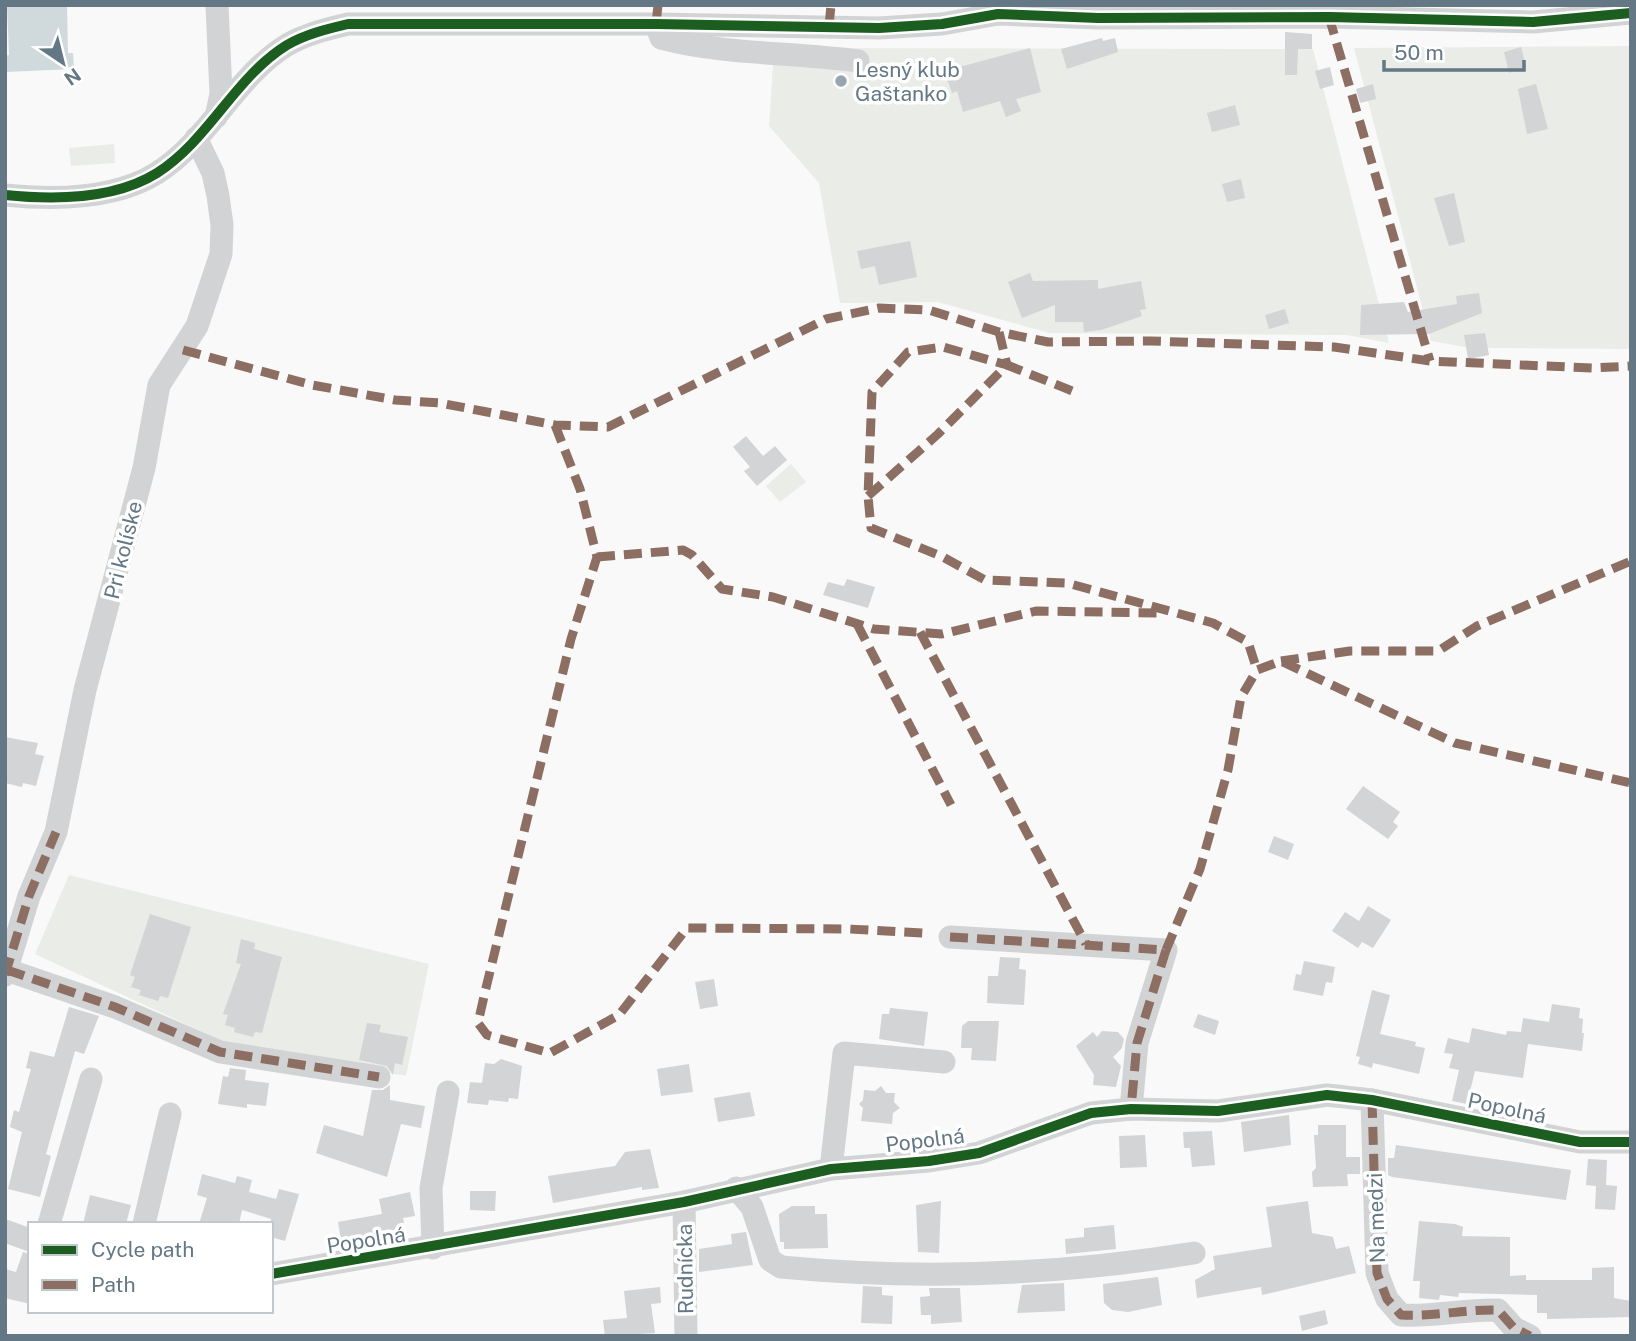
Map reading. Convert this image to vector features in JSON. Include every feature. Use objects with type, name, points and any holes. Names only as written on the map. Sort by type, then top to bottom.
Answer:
[{"type":"street","points":[[216,118],[221,94],[217,5]]},
{"type":"street","points":[[5,195],[82,197],[128,186],[156,174],[216,118],[258,69],[286,46],[321,30],[348,24],[656,24],[879,28],[942,24],[998,14],[1098,18],[1329,17],[1533,22],[1631,13]]},
{"type":"street","points":[[656,24],[661,38],[676,42],[756,55],[858,61]]},
{"type":"street","name":"Pri kolíske","points":[[196,138],[213,173],[218,196],[222,225],[221,254],[197,326],[159,385],[144,468],[85,690],[56,832],[29,895],[6,972],[115,1007],[220,1052],[379,1077]]},
{"type":"street","points":[[950,937],[1166,950],[1137,1043],[1131,1109]]},
{"type":"street","points":[[831,1169],[844,1053],[944,1062]]},
{"type":"street","points":[[50,1222],[91,1079]]},
{"type":"street","name":"Popolná","points":[[433,1248],[431,1188],[448,1092]]},
{"type":"street","name":"Popolná","points":[[273,1275],[684,1202],[736,1188],[831,1169],[929,1161],[979,1153],[1091,1113],[1131,1109],[1218,1111],[1327,1095],[1372,1100],[1580,1142],[1631,1142]]},
{"type":"street","name":"Na medzi","points":[[1372,1100],[1377,1273],[1387,1299],[1401,1315],[1431,1317],[1498,1310],[1514,1328],[1530,1336]]},
{"type":"street","points":[[144,1222],[170,1114]]},
{"type":"street","points":[[736,1188],[752,1207],[770,1260],[781,1267],[995,1274],[1111,1266],[1194,1253]]},
{"type":"street","name":"Rudnícka","points":[[684,1202],[686,1336]]},
{"type":"street","points":[[5,1231],[28,1239]]},
{"type":"shaded area","points":[[7,5],[67,5],[68,53],[73,53],[74,69],[5,72],[5,56],[9,55]]},
{"type":"shaded area","points":[[1631,46],[1631,349],[1471,348],[1431,341],[1354,48]]},
{"type":"shaded area","points":[[774,48],[1313,49],[1389,343],[1347,335],[1049,333],[938,302],[840,303],[819,183],[769,126]]},
{"type":"shaded area","points":[[114,144],[115,163],[71,166],[69,148]]},
{"type":"shaded area","points":[[791,464],[806,482],[780,502],[766,486]]},
{"type":"shaded area","points":[[69,875],[429,964],[406,1076],[224,1042],[35,954]]},
{"type":"building","points":[[1285,32],[1312,34],[1312,49],[1298,49],[1297,75],[1285,75]]},
{"type":"building","points":[[1102,38],[1103,41],[1115,38],[1118,52],[1067,69],[1061,49]]},
{"type":"building","points":[[1521,47],[1526,67],[1509,73],[1504,52]]},
{"type":"building","points":[[1030,48],[1041,92],[1016,99],[1021,111],[1006,117],[1000,101],[963,112],[957,91],[952,93],[946,76],[953,74],[952,69]]},
{"type":"building","points":[[1330,67],[1334,85],[1320,89],[1315,71]]},
{"type":"building","points":[[1373,84],[1376,99],[1360,103],[1356,89]]},
{"type":"building","points":[[1536,84],[1548,129],[1527,134],[1518,89]]},
{"type":"building","points":[[1235,105],[1240,125],[1212,132],[1207,113]]},
{"type":"building","points":[[1241,179],[1245,198],[1227,202],[1222,184]]},
{"type":"building","points":[[1454,193],[1465,242],[1449,246],[1434,198]]},
{"type":"building","points":[[910,241],[917,277],[879,285],[875,266],[861,269],[857,251]]},
{"type":"building","points":[[1030,273],[1033,281],[1098,280],[1098,289],[1141,281],[1146,309],[1140,310],[1142,316],[1101,330],[1084,332],[1083,322],[1055,322],[1055,305],[1022,318],[1008,282]]},
{"type":"building","points":[[1479,293],[1482,313],[1429,334],[1360,335],[1361,305],[1404,302],[1408,312],[1457,304],[1456,296]]},
{"type":"building","points":[[1285,309],[1289,323],[1269,329],[1265,315]]},
{"type":"building","points":[[1485,333],[1489,355],[1468,359],[1464,335]]},
{"type":"building","points":[[746,436],[763,456],[775,446],[787,460],[757,486],[744,471],[750,467],[733,447]]},
{"type":"building","points":[[847,579],[875,587],[868,608],[823,595],[828,582],[844,586]]},
{"type":"building","points":[[5,737],[38,743],[35,754],[44,756],[36,786],[23,783],[22,787],[5,783]]},
{"type":"building","points":[[1363,786],[1400,812],[1393,822],[1398,826],[1388,839],[1346,809]]},
{"type":"building","points":[[1274,836],[1294,844],[1288,860],[1268,852]]},
{"type":"building","points":[[1368,906],[1391,920],[1373,948],[1362,942],[1358,948],[1332,931],[1345,912],[1359,921]]},
{"type":"building","points":[[150,914],[191,927],[168,998],[160,996],[158,1001],[139,995],[141,990],[131,987],[135,977],[130,975]]},
{"type":"building","points":[[241,939],[255,943],[254,949],[282,957],[262,1033],[255,1032],[253,1037],[234,1032],[235,1028],[225,1025],[228,1015],[223,1014],[241,964],[236,963]]},
{"type":"building","points":[[1000,957],[1020,958],[1019,969],[1026,970],[1024,1005],[987,1003],[988,976],[998,976]]},
{"type":"building","points":[[1304,961],[1335,967],[1332,983],[1326,982],[1323,996],[1293,990],[1296,974],[1301,975]]},
{"type":"building","points":[[714,979],[718,1006],[700,1009],[695,982]]},
{"type":"building","points":[[1372,990],[1390,995],[1380,1034],[1416,1042],[1415,1046],[1425,1048],[1419,1074],[1373,1063],[1372,1068],[1358,1064],[1360,1057],[1356,1056]]},
{"type":"building","points":[[1552,1004],[1580,1008],[1579,1018],[1583,1019],[1584,1033],[1582,1051],[1528,1044],[1523,1078],[1475,1071],[1467,1104],[1452,1101],[1459,1070],[1449,1068],[1453,1054],[1444,1053],[1448,1038],[1469,1043],[1472,1028],[1506,1035],[1507,1031],[1521,1032],[1523,1018],[1549,1022]]},
{"type":"building","points":[[69,1007],[99,1016],[84,1054],[75,1051],[46,1154],[51,1156],[40,1197],[8,1189],[22,1132],[10,1127],[14,1110],[19,1112],[31,1069],[26,1068],[30,1051],[54,1057]]},
{"type":"building","points":[[890,1008],[928,1012],[924,1046],[879,1039],[882,1014],[889,1014]]},
{"type":"building","points":[[1198,1014],[1219,1021],[1215,1035],[1193,1027]]},
{"type":"building","points":[[968,1021],[999,1021],[996,1061],[971,1060],[972,1048],[961,1048],[962,1026]]},
{"type":"building","points":[[367,1023],[381,1025],[379,1032],[408,1037],[402,1065],[395,1063],[393,1075],[387,1066],[359,1060]]},
{"type":"building","points":[[1102,1031],[1118,1032],[1124,1039],[1122,1048],[1113,1057],[1121,1066],[1116,1087],[1093,1085],[1094,1075],[1076,1046],[1093,1032],[1097,1037]]},
{"type":"building","points":[[501,1059],[522,1066],[518,1099],[509,1098],[508,1102],[489,1100],[488,1105],[467,1103],[470,1082],[482,1083],[485,1063],[494,1064]]},
{"type":"building","points":[[689,1064],[693,1092],[661,1096],[657,1069]]},
{"type":"building","points":[[230,1068],[246,1070],[245,1080],[269,1083],[266,1106],[247,1104],[247,1108],[218,1104],[223,1076],[228,1077]]},
{"type":"building","points":[[390,1085],[390,1100],[425,1106],[421,1128],[401,1124],[387,1177],[316,1153],[324,1125],[363,1136],[372,1090],[383,1090]]},
{"type":"building","points":[[881,1086],[886,1093],[895,1093],[894,1102],[900,1108],[893,1113],[892,1124],[861,1121],[863,1108],[859,1104],[863,1100],[864,1090],[875,1091]]},
{"type":"building","points":[[750,1092],[755,1116],[718,1122],[714,1098]]},
{"type":"building","points":[[1289,1115],[1291,1145],[1244,1152],[1241,1122]]},
{"type":"building","points":[[1318,1125],[1346,1125],[1346,1157],[1360,1157],[1360,1174],[1347,1174],[1348,1186],[1313,1187],[1312,1172],[1316,1168],[1314,1135],[1318,1135]]},
{"type":"building","points":[[1212,1131],[1215,1165],[1192,1167],[1190,1148],[1184,1148],[1183,1132]]},
{"type":"building","points":[[1145,1135],[1147,1167],[1120,1168],[1119,1136]]},
{"type":"building","points":[[1396,1145],[1571,1170],[1566,1200],[1392,1177],[1388,1175],[1388,1158],[1394,1158]]},
{"type":"building","points":[[650,1149],[659,1188],[642,1190],[642,1187],[553,1203],[548,1176],[615,1166],[625,1152]]},
{"type":"building","points":[[1588,1159],[1607,1160],[1606,1185],[1617,1186],[1615,1210],[1595,1209],[1596,1186],[1586,1185]]},
{"type":"building","points":[[202,1174],[235,1183],[237,1176],[252,1180],[249,1192],[276,1199],[279,1189],[299,1194],[285,1241],[273,1238],[271,1219],[242,1210],[239,1222],[200,1222],[207,1198],[197,1195]]},
{"type":"building","points":[[470,1191],[496,1191],[495,1211],[470,1210]]},
{"type":"building","points":[[410,1192],[415,1216],[403,1218],[405,1228],[341,1240],[338,1222],[382,1214],[379,1199]]},
{"type":"building","points":[[90,1195],[131,1205],[127,1222],[83,1222]]},
{"type":"building","points":[[941,1201],[939,1253],[918,1252],[916,1205]]},
{"type":"building","points":[[1308,1201],[1312,1233],[1333,1237],[1336,1249],[1349,1246],[1356,1273],[1262,1295],[1261,1287],[1197,1298],[1195,1280],[1215,1269],[1213,1256],[1272,1247],[1266,1207]]},
{"type":"building","points":[[792,1206],[815,1206],[815,1214],[827,1214],[828,1248],[784,1249],[784,1242],[780,1242],[779,1214]]},
{"type":"building","points":[[1419,1221],[1455,1224],[1463,1227],[1462,1236],[1510,1237],[1510,1276],[1526,1275],[1526,1280],[1592,1280],[1592,1268],[1614,1267],[1614,1298],[1631,1301],[1631,1317],[1547,1319],[1547,1313],[1537,1313],[1537,1295],[1459,1293],[1458,1297],[1440,1295],[1439,1300],[1419,1298],[1420,1281],[1413,1281]]},
{"type":"building","points":[[1114,1225],[1116,1249],[1066,1254],[1065,1239],[1084,1237],[1084,1228]]},
{"type":"building","points":[[746,1232],[753,1265],[699,1272],[699,1249],[732,1244],[731,1234]]},
{"type":"building","points":[[23,1252],[28,1253],[28,1304],[5,1298],[5,1269],[16,1272]]},
{"type":"building","points":[[1158,1277],[1162,1305],[1128,1312],[1112,1310],[1104,1303],[1103,1284]]},
{"type":"building","points":[[1064,1283],[1065,1311],[1017,1313],[1022,1285]]},
{"type":"building","points":[[863,1286],[882,1287],[882,1295],[893,1296],[892,1324],[861,1323]]},
{"type":"building","points":[[660,1287],[661,1303],[651,1304],[655,1333],[605,1336],[603,1320],[627,1318],[624,1291]]},
{"type":"building","points":[[929,1288],[960,1288],[962,1322],[931,1324],[931,1315],[921,1315],[920,1297],[930,1296]]},
{"type":"building","points":[[1325,1310],[1328,1324],[1302,1331],[1299,1316]]},
{"type":"marked path","points":[[656,24],[658,5]]},
{"type":"marked path","points":[[829,26],[831,5]]},
{"type":"marked path","points":[[1329,17],[1430,361]]},
{"type":"marked path","points":[[183,350],[312,385],[395,400],[440,403],[555,425],[608,427],[826,319],[879,308],[929,310],[999,332],[1048,342],[1150,341],[1334,347],[1430,361],[1592,368],[1631,366]]},
{"type":"marked path","points":[[999,332],[1007,365],[943,347],[908,352],[872,392],[868,496],[871,528],[941,556],[985,580],[1067,583],[1213,623],[1248,642],[1257,670]]},
{"type":"marked path","points":[[868,496],[938,434],[1007,365],[1080,394]]},
{"type":"marked path","points":[[555,425],[580,489],[597,557],[571,639],[478,1023],[487,1035],[550,1053],[619,1015],[687,928],[848,929],[924,933]]},
{"type":"marked path","points":[[597,557],[683,550],[692,555],[722,589],[773,597],[874,629],[942,634],[1036,611],[1157,613]]},
{"type":"marked path","points":[[1281,661],[1350,651],[1438,651],[1477,626],[1631,561]]},
{"type":"marked path","points":[[857,624],[951,805]]},
{"type":"marked path","points":[[920,632],[1086,944]]},
{"type":"marked path","points":[[1166,950],[1200,869],[1228,770],[1241,697],[1257,670],[1281,661],[1455,743],[1631,783]]},
{"type":"marked path","points":[[5,975],[29,896],[56,832]]},
{"type":"marked path","points":[[950,937],[1166,950],[1137,1043],[1131,1109]]},
{"type":"marked path","points":[[7,970],[115,1007],[220,1052],[379,1077]]},
{"type":"marked path","points":[[1372,1100],[1377,1273],[1387,1299],[1401,1315],[1498,1310],[1514,1328],[1530,1336]]},
{"type":"cycle path","points":[[5,195],[83,196],[122,189],[140,182],[157,173],[192,144],[269,58],[302,38],[348,24],[656,24],[879,28],[942,24],[998,14],[1098,18],[1329,17],[1533,22],[1631,13]]},
{"type":"cycle path","points":[[273,1274],[684,1202],[831,1169],[929,1161],[979,1153],[1091,1113],[1131,1109],[1218,1111],[1327,1095],[1372,1100],[1580,1142],[1631,1142]]},
{"type":"place","name":"Lesný klub Gaštanko","points":[[841,81]]}]
